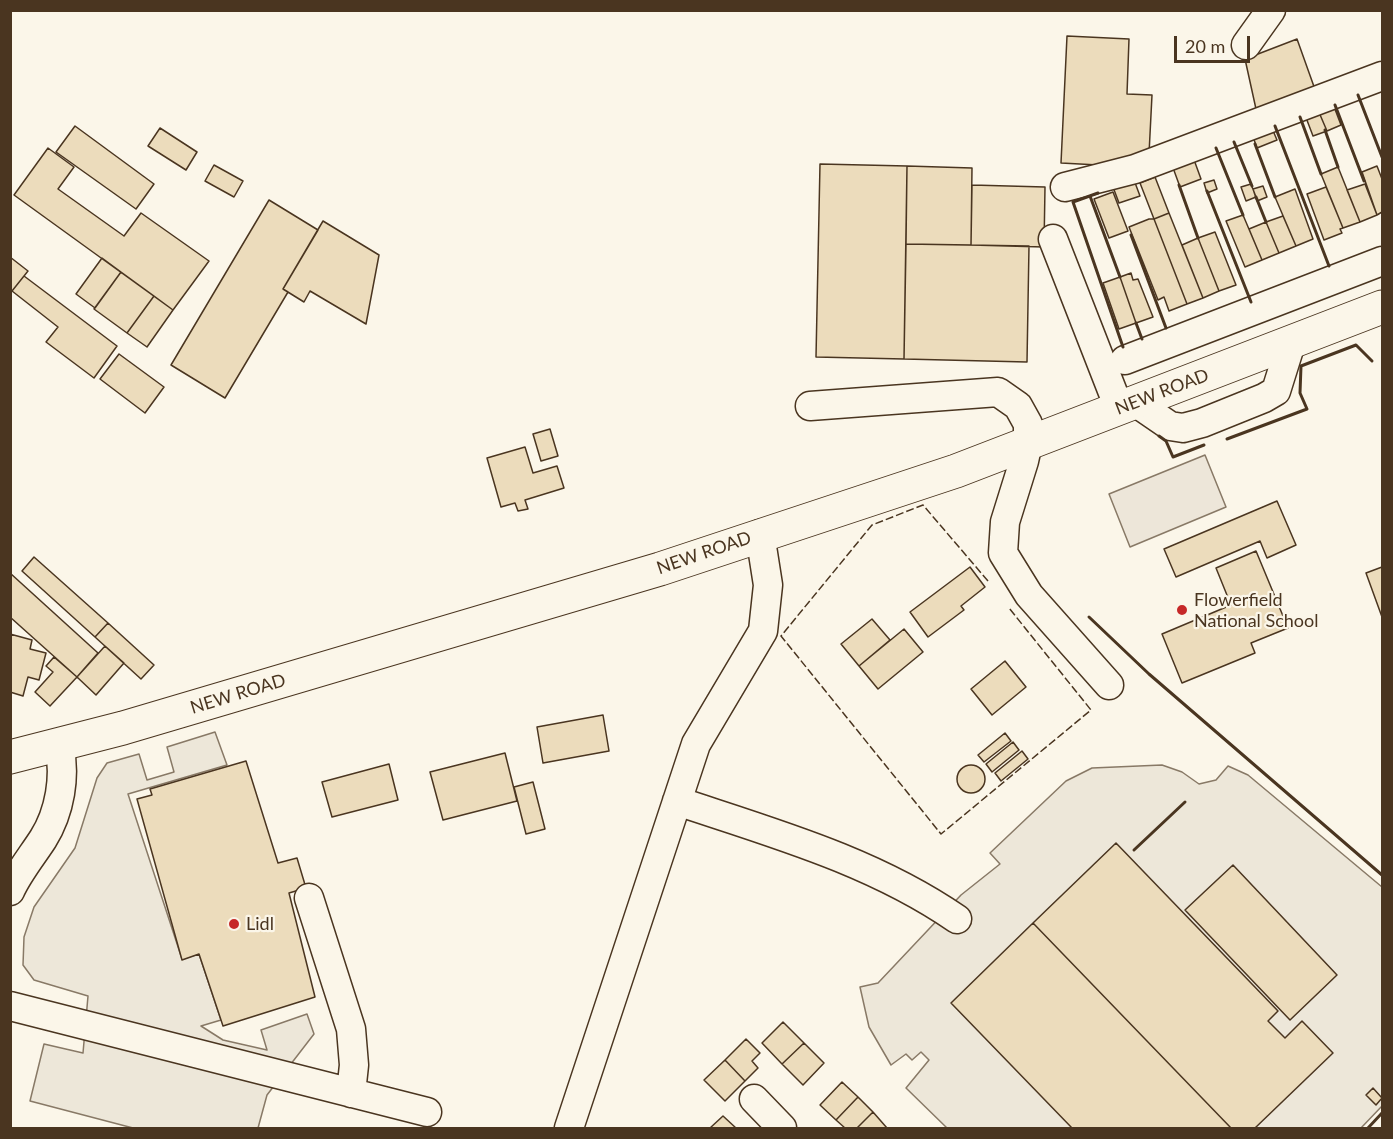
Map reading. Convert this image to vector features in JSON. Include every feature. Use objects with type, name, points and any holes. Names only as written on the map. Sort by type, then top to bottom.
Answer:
[{"type":"main road","name":"NEW ROAD","points":[[10,758],[660,568],[956,471],[1383,307]]},
{"type":"street","points":[[1246,45],[1271,10]]},
{"type":"street","points":[[1065,187],[1135,169],[1383,76]]},
{"type":"street","points":[[1053,238],[1127,405],[1170,426],[1183,428],[1202,423],[1276,391],[1291,343]]},
{"type":"street","points":[[1125,360],[1383,261]]},
{"type":"street","points":[[810,406],[998,392],[1018,406],[1028,424],[1028,443],[1005,522],[1003,554],[1029,595],[1109,685]]},
{"type":"street","points":[[569,1128],[696,744],[763,632],[768,585],[760,534]]},
{"type":"street","points":[[10,891],[53,817],[64,766],[59,745]]},
{"type":"street","points":[[676,801],[817,848],[879,874],[957,919]]},
{"type":"street","points":[[309,898],[351,1029],[354,1065],[351,1093]]},
{"type":"street","points":[[10,1006],[427,1112]]},
{"type":"street","points":[[754,1099],[782,1128]]},
{"type":"shaded area","points":[[1205,455],[1226,507],[1130,547],[1109,494]]},
{"type":"shaded area","points":[[215,732],[227,765],[128,794],[182,959],[199,954],[221,1020],[201,1026],[223,1040],[267,1050],[261,1030],[307,1014],[314,1034],[267,1095],[258,1128],[133,1128],[30,1101],[44,1044],[83,1053],[88,996],[34,980],[23,965],[24,937],[34,907],[75,848],[97,778],[107,763],[139,754],[147,780],[174,772],[167,747]]},
{"type":"shaded area","points":[[1162,765],[1182,772],[1199,784],[1216,780],[1228,766],[1248,775],[1382,887],[1382,1106],[1361,1128],[947,1128],[906,1088],[929,1060],[921,1052],[912,1060],[906,1054],[891,1065],[869,1027],[860,987],[878,983],[961,895],[1000,864],[990,853],[1066,781],[1092,768]]},
{"type":"building","points":[[1067,36],[1129,39],[1127,94],[1152,95],[1149,154],[1117,166],[1061,163]]},
{"type":"building","points":[[1297,39],[1317,95],[1256,109],[1245,59]]},
{"type":"building","points":[[1333,104],[1341,125],[1327,131],[1318,110]]},
{"type":"building","points":[[1318,110],[1327,131],[1313,136],[1305,115]]},
{"type":"building","points":[[75,126],[154,184],[136,209],[56,152]]},
{"type":"building","points":[[1271,126],[1277,140],[1257,148],[1252,134]]},
{"type":"building","points":[[160,128],[197,152],[186,170],[148,146]]},
{"type":"building","points":[[48,148],[74,167],[58,189],[124,236],[141,213],[209,261],[173,310],[14,195]]},
{"type":"building","points":[[1193,157],[1201,179],[1180,187],[1172,165]]},
{"type":"building","points":[[820,164],[907,166],[904,359],[816,357]]},
{"type":"building","points":[[214,165],[243,181],[234,197],[205,181]]},
{"type":"building","points":[[907,166],[972,168],[971,245],[906,244]]},
{"type":"building","points":[[1377,166],[1382,179],[1382,212],[1377,215],[1362,172]]},
{"type":"building","points":[[1338,167],[1360,222],[1343,228],[1321,174]]},
{"type":"building","points":[[1155,177],[1169,213],[1154,219],[1140,183]]},
{"type":"building","points":[[1134,180],[1140,196],[1119,203],[1113,187]]},
{"type":"building","points":[[1214,180],[1217,189],[1207,193],[1204,183]]},
{"type":"building","points":[[1251,184],[1256,197],[1246,201],[1241,187]]},
{"type":"building","points":[[1365,184],[1377,215],[1360,222],[1347,190]]},
{"type":"building","points":[[972,185],[1045,187],[1044,247],[971,245]]},
{"type":"building","points":[[1263,186],[1267,197],[1257,201],[1253,189]]},
{"type":"building","points":[[1326,187],[1343,228],[1340,229],[1342,233],[1324,240],[1307,194]]},
{"type":"building","points":[[1295,189],[1313,239],[1296,246],[1275,197]]},
{"type":"building","points":[[1113,192],[1128,231],[1109,238],[1094,199]]},
{"type":"building","points":[[269,200],[318,230],[283,289],[288,292],[225,398],[171,365]]},
{"type":"building","points":[[1169,213],[1203,298],[1187,304],[1154,219]]},
{"type":"building","points":[[1243,215],[1262,260],[1245,267],[1226,221]]},
{"type":"building","points":[[1283,216],[1296,246],[1279,253],[1266,222]]},
{"type":"building","points":[[1154,219],[1187,304],[1169,311],[1164,297],[1158,300],[1129,227]]},
{"type":"building","points":[[323,221],[379,255],[366,324],[310,291],[304,302],[283,289]]},
{"type":"building","points":[[1266,222],[1279,253],[1262,260],[1249,229]]},
{"type":"building","points":[[1215,232],[1236,285],[1219,291],[1198,238]]},
{"type":"building","points":[[1198,238],[1219,291],[1203,298],[1182,245]]},
{"type":"building","points":[[906,244],[1029,246],[1027,362],[904,359]]},
{"type":"building","points":[[10,257],[28,271],[12,291],[10,290]]},
{"type":"building","points":[[102,258],[121,272],[95,308],[76,294]]},
{"type":"building","points":[[121,272],[154,296],[127,333],[94,309]]},
{"type":"building","points":[[1131,273],[1133,280],[1138,279],[1153,317],[1136,323],[1120,277]]},
{"type":"building","points":[[24,276],[117,346],[94,378],[46,342],[58,327],[12,291]]},
{"type":"building","points":[[1120,277],[1136,323],[1119,329],[1103,283]]},
{"type":"building","points":[[154,296],[173,310],[147,347],[127,333]]},
{"type":"building","points":[[119,354],[164,387],[145,413],[100,379]]},
{"type":"building","points":[[550,429],[558,456],[541,461],[533,434]]},
{"type":"building","points":[[525,447],[533,473],[557,466],[564,488],[525,500],[528,509],[518,511],[515,503],[501,507],[487,458]]},
{"type":"building","points":[[1277,501],[1296,545],[1267,558],[1260,541],[1176,577],[1164,549]]},
{"type":"building","points":[[1256,551],[1288,628],[1251,643],[1255,653],[1182,683],[1162,634],[1231,605],[1216,568]]},
{"type":"building","points":[[34,557],[108,623],[95,637],[22,571]]},
{"type":"building","points":[[970,567],[985,587],[961,606],[964,610],[928,637],[910,612]]},
{"type":"building","points":[[1382,567],[1382,617],[1366,573]]},
{"type":"building","points":[[10,573],[98,653],[77,677],[10,617]]},
{"type":"building","points":[[872,619],[890,640],[859,666],[841,644]]},
{"type":"building","points":[[108,623],[154,665],[141,679],[95,637]]},
{"type":"building","points":[[904,629],[923,652],[878,689],[859,666]]},
{"type":"building","points":[[10,634],[32,640],[30,649],[46,653],[39,680],[28,677],[23,696],[10,692]]},
{"type":"building","points":[[105,646],[124,663],[96,695],[77,677]]},
{"type":"building","points":[[54,657],[77,677],[50,706],[35,692],[53,672],[46,666]]},
{"type":"building","points":[[1005,661],[1026,687],[992,715],[971,689]]},
{"type":"building","points":[[603,715],[609,751],[543,763],[537,727]]},
{"type":"building","points":[[1005,733],[1011,741],[984,762],[978,755]]},
{"type":"building","points":[[1013,742],[1019,750],[992,772],[986,764]]},
{"type":"building","points":[[1022,751],[1028,759],[1001,781],[995,773]]},
{"type":"building","points":[[505,753],[517,801],[443,820],[430,772]]},
{"type":"building","name":"Lidl","points":[[246,761],[278,863],[297,858],[306,888],[289,893],[315,997],[223,1026],[199,954],[182,960],[137,799],[152,795],[150,789]]},
{"type":"building","points":[[389,764],[398,800],[332,817],[322,782]]},
{"type":"building","points":[[971,765],[981,769],[985,779],[981,789],[971,793],[961,789],[957,779],[961,769]]},
{"type":"building","points":[[533,782],[545,829],[526,834],[514,787]]},
{"type":"building","points":[[1116,843],[1278,1011],[1268,1021],[1285,1038],[1302,1021],[1333,1053],[1255,1128],[1231,1128],[1033,923]]},
{"type":"building","points":[[1233,865],[1337,975],[1290,1020],[1185,910]]},
{"type":"building","points":[[1033,923],[1231,1128],[1072,1128],[951,1003]]},
{"type":"building","points":[[783,1022],[804,1043],[782,1064],[762,1043]]},
{"type":"building","points":[[746,1039],[760,1053],[752,1061],[758,1068],[745,1081],[725,1060]]},
{"type":"building","points":[[804,1043],[824,1063],[803,1085],[782,1064]]},
{"type":"building","points":[[725,1060],[745,1081],[725,1101],[704,1080]]},
{"type":"building","points":[[842,1082],[858,1097],[836,1120],[820,1105]]},
{"type":"building","points":[[1373,1088],[1382,1098],[1376,1105],[1366,1095]]},
{"type":"building","points":[[858,1097],[873,1112],[857,1128],[845,1128],[836,1120]]},
{"type":"building","points":[[873,1112],[887,1128],[857,1128]]},
{"type":"building","points":[[723,1116],[736,1128],[710,1128]]},
{"type":"fence","points":[[988,581],[923,505],[872,525],[781,636],[941,834],[1091,710],[1009,608]]},
{"type":"wall","points":[[1358,95],[1382,157]]},
{"type":"wall","points":[[1335,105],[1364,181]]},
{"type":"wall","points":[[1300,117],[1321,174]]},
{"type":"wall","points":[[1275,126],[1329,266]]},
{"type":"wall","points":[[1325,130],[1338,167]]},
{"type":"wall","points":[[1234,142],[1252,186]]},
{"type":"wall","points":[[1255,144],[1275,197]]},
{"type":"wall","points":[[1216,148],[1243,215]]},
{"type":"wall","points":[[1179,185],[1198,238]]},
{"type":"wall","points":[[1207,191],[1251,302]]},
{"type":"wall","points":[[1098,193],[1073,202],[1123,347]]},
{"type":"wall","points":[[1090,196],[1120,277]]},
{"type":"wall","points":[[1256,197],[1266,222]]},
{"type":"wall","points":[[1131,235],[1166,328]]},
{"type":"wall","points":[[1136,323],[1142,339]]},
{"type":"wall","points":[[1227,439],[1307,409],[1300,393],[1301,366],[1356,345],[1372,361]]},
{"type":"wall","points":[[1159,436],[1166,441],[1173,457],[1204,445]]},
{"type":"wall","points":[[1089,617],[1149,674],[1382,875]]},
{"type":"wall","points":[[1134,850],[1185,802]]},
{"type":"wall","points":[[1368,1128],[1382,1113]]},
{"type":"place","name":"Flowerfield National School","points":[[1182,610]]},
{"type":"place","name":"Lidl","points":[[234,924]]}]
